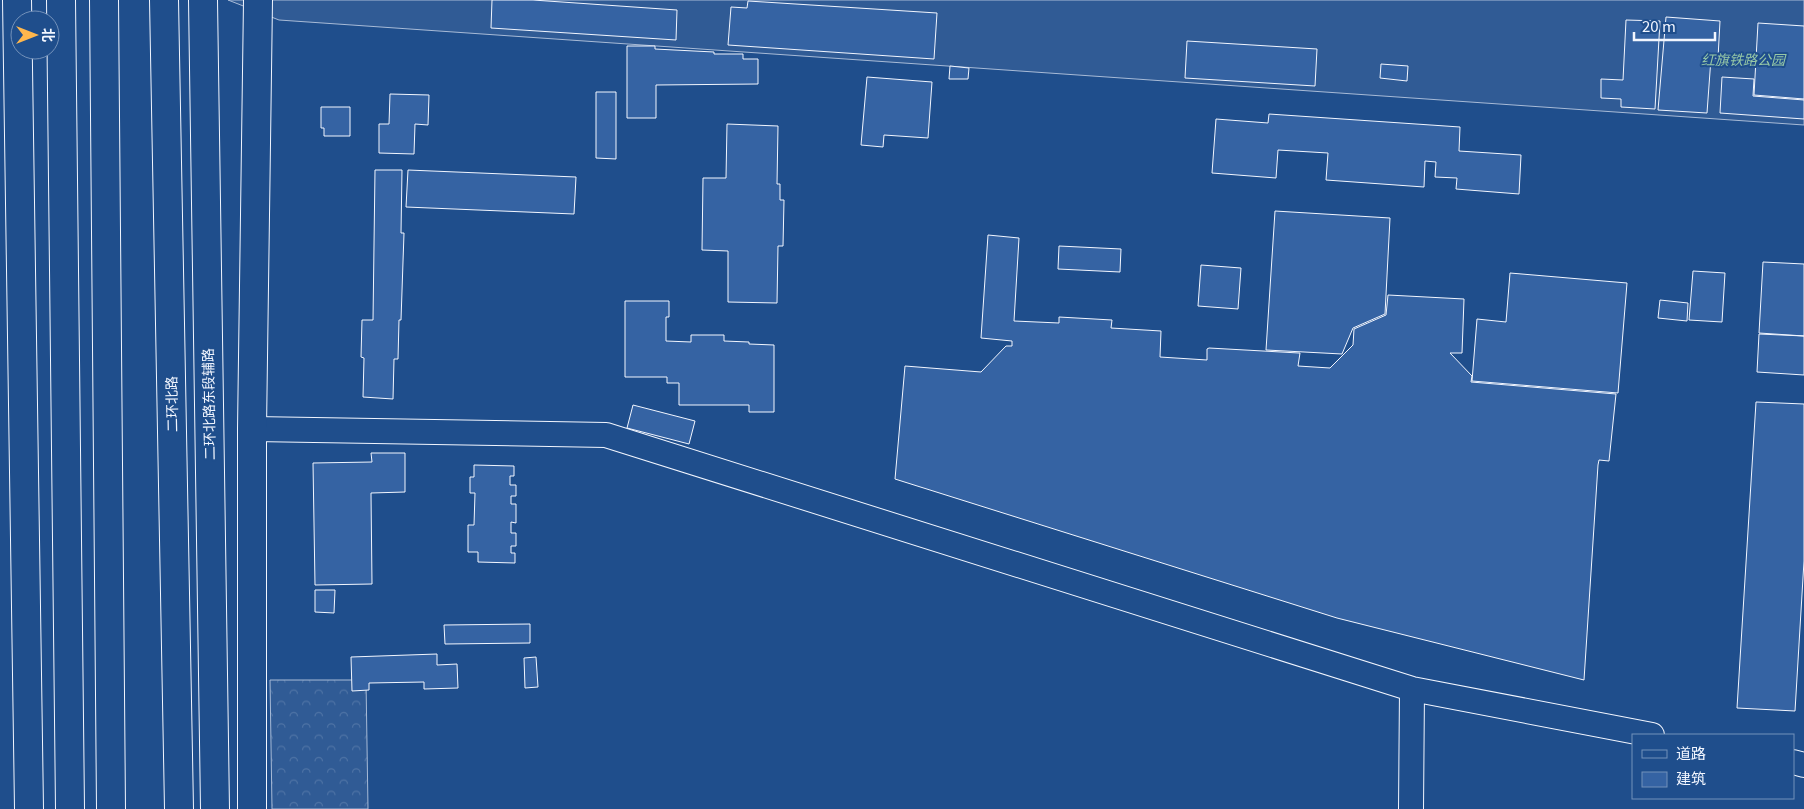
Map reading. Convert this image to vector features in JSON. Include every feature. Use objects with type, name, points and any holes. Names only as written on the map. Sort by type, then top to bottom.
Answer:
[{"type":"main road","points":[[17,0],[29,809]]},
{"type":"main road","points":[[61,0],[70,809]]},
{"type":"main road","points":[[104,0],[110,809]]},
{"type":"main road","name":"二环北路","points":[[164,0],[179,809]]},
{"type":"main road","name":"二环北路东段辅路","points":[[203,0],[215,809]]},
{"type":"main road","points":[[252,809],[252,429],[258,0]]},
{"type":"street","points":[[252,429],[606,435],[1412,689],[1647,734]]},
{"type":"street","points":[[1410,809],[1412,689]]},
{"type":"green space","points":[[270,680],[366,680],[368,809],[272,809]]},
{"type":"shaded area","name":"红旗铁路公园","points":[[228,0],[1804,0],[1804,125],[279,20]]},
{"type":"building","points":[[492,0],[533,0],[677,10],[676,40],[491,28]]},
{"type":"building","points":[[748,1],[937,13],[934,59],[728,45],[731,7],[747,8]]},
{"type":"building","points":[[1666,17],[1720,21],[1718,58],[1711,58],[1707,113],[1658,110]]},
{"type":"building","points":[[1626,20],[1660,21],[1655,109],[1621,107],[1621,99],[1601,98],[1601,79],[1623,80]]},
{"type":"building","points":[[1758,23],[1804,26],[1804,99],[1754,95]]},
{"type":"building","points":[[1187,41],[1317,49],[1315,86],[1185,78]]},
{"type":"building","points":[[627,46],[655,46],[655,49],[714,52],[714,54],[743,54],[743,59],[758,59],[758,84],[656,85],[656,118],[627,118]]},
{"type":"building","points":[[1381,64],[1408,66],[1407,81],[1380,78]]},
{"type":"building","points":[[950,66],[969,68],[968,79],[949,79]]},
{"type":"building","points":[[867,77],[932,82],[928,138],[884,135],[883,147],[861,145]]},
{"type":"building","points":[[1722,77],[1754,79],[1753,96],[1804,100],[1804,119],[1720,113]]},
{"type":"building","points":[[596,92],[616,92],[616,159],[596,158]]},
{"type":"building","points":[[390,94],[429,95],[428,125],[415,124],[414,154],[379,153],[379,124],[389,124]]},
{"type":"building","points":[[321,107],[350,107],[350,136],[324,136],[324,128],[321,128]]},
{"type":"building","points":[[1269,114],[1460,127],[1459,151],[1521,155],[1519,194],[1456,189],[1457,178],[1435,177],[1436,162],[1425,161],[1424,187],[1326,180],[1328,153],[1278,150],[1276,178],[1212,173],[1216,119],[1268,123]]},
{"type":"building","points":[[727,124],[778,126],[777,184],[780,184],[780,200],[784,200],[783,246],[778,246],[777,303],[728,302],[728,251],[702,250],[703,178],[726,178]]},
{"type":"building","points":[[375,170],[402,170],[401,233],[404,233],[401,320],[399,320],[398,359],[394,359],[393,399],[363,397],[364,358],[361,357],[362,320],[373,320]]},
{"type":"building","points":[[408,170],[576,177],[574,214],[406,207]]},
{"type":"building","points":[[1275,211],[1390,218],[1385,314],[1353,328],[1342,354],[1266,350]]},
{"type":"building","points":[[988,235],[1019,238],[1014,321],[1059,323],[1059,317],[1112,320],[1111,328],[1161,331],[1160,357],[1207,360],[1207,349],[1209,348],[1300,353],[1298,366],[1330,368],[1353,345],[1354,329],[1386,315],[1388,295],[1464,299],[1462,353],[1450,353],[1472,376],[1471,382],[1616,394],[1609,461],[1599,460],[1598,465],[1584,680],[1337,618],[895,479],[905,366],[981,372],[1006,346],[1012,346],[1012,341],[981,338]]},
{"type":"building","points":[[1059,246],[1121,249],[1120,272],[1058,269]]},
{"type":"building","points":[[1763,262],[1804,264],[1804,336],[1759,333]]},
{"type":"building","points":[[1201,265],[1241,268],[1238,309],[1198,306]]},
{"type":"building","points":[[1693,271],[1725,273],[1722,322],[1689,320]]},
{"type":"building","points":[[1510,273],[1627,283],[1618,393],[1472,381],[1477,319],[1506,322]]},
{"type":"building","points":[[1660,300],[1688,303],[1687,321],[1658,318]]},
{"type":"building","points":[[625,301],[669,301],[669,317],[666,317],[666,341],[691,342],[691,335],[724,335],[724,341],[774,345],[774,412],[749,412],[749,405],[679,405],[679,383],[667,383],[667,377],[625,377]]},
{"type":"building","points":[[1759,334],[1804,336],[1804,375],[1757,372]]},
{"type":"building","points":[[1756,402],[1804,404],[1804,561],[1795,711],[1737,708]]},
{"type":"building","points":[[633,405],[695,421],[689,444],[627,428]]},
{"type":"building","points":[[371,453],[405,453],[405,492],[371,493],[372,584],[315,585],[313,463],[372,462]]},
{"type":"building","points":[[474,465],[514,466],[514,476],[510,476],[510,485],[516,485],[516,496],[511,496],[511,504],[516,504],[516,523],[511,522],[511,533],[516,533],[516,546],[511,546],[511,553],[515,553],[515,563],[478,562],[478,552],[468,552],[468,525],[474,525],[475,493],[470,493],[470,477],[474,477]]},
{"type":"building","points":[[315,590],[335,590],[334,613],[315,612]]},
{"type":"building","points":[[530,624],[530,643],[445,644],[444,625]]},
{"type":"building","points":[[437,654],[437,665],[457,664],[458,688],[424,689],[424,682],[369,683],[369,690],[352,691],[351,657]]},
{"type":"building","points":[[536,657],[538,687],[525,688],[524,658]]}]
